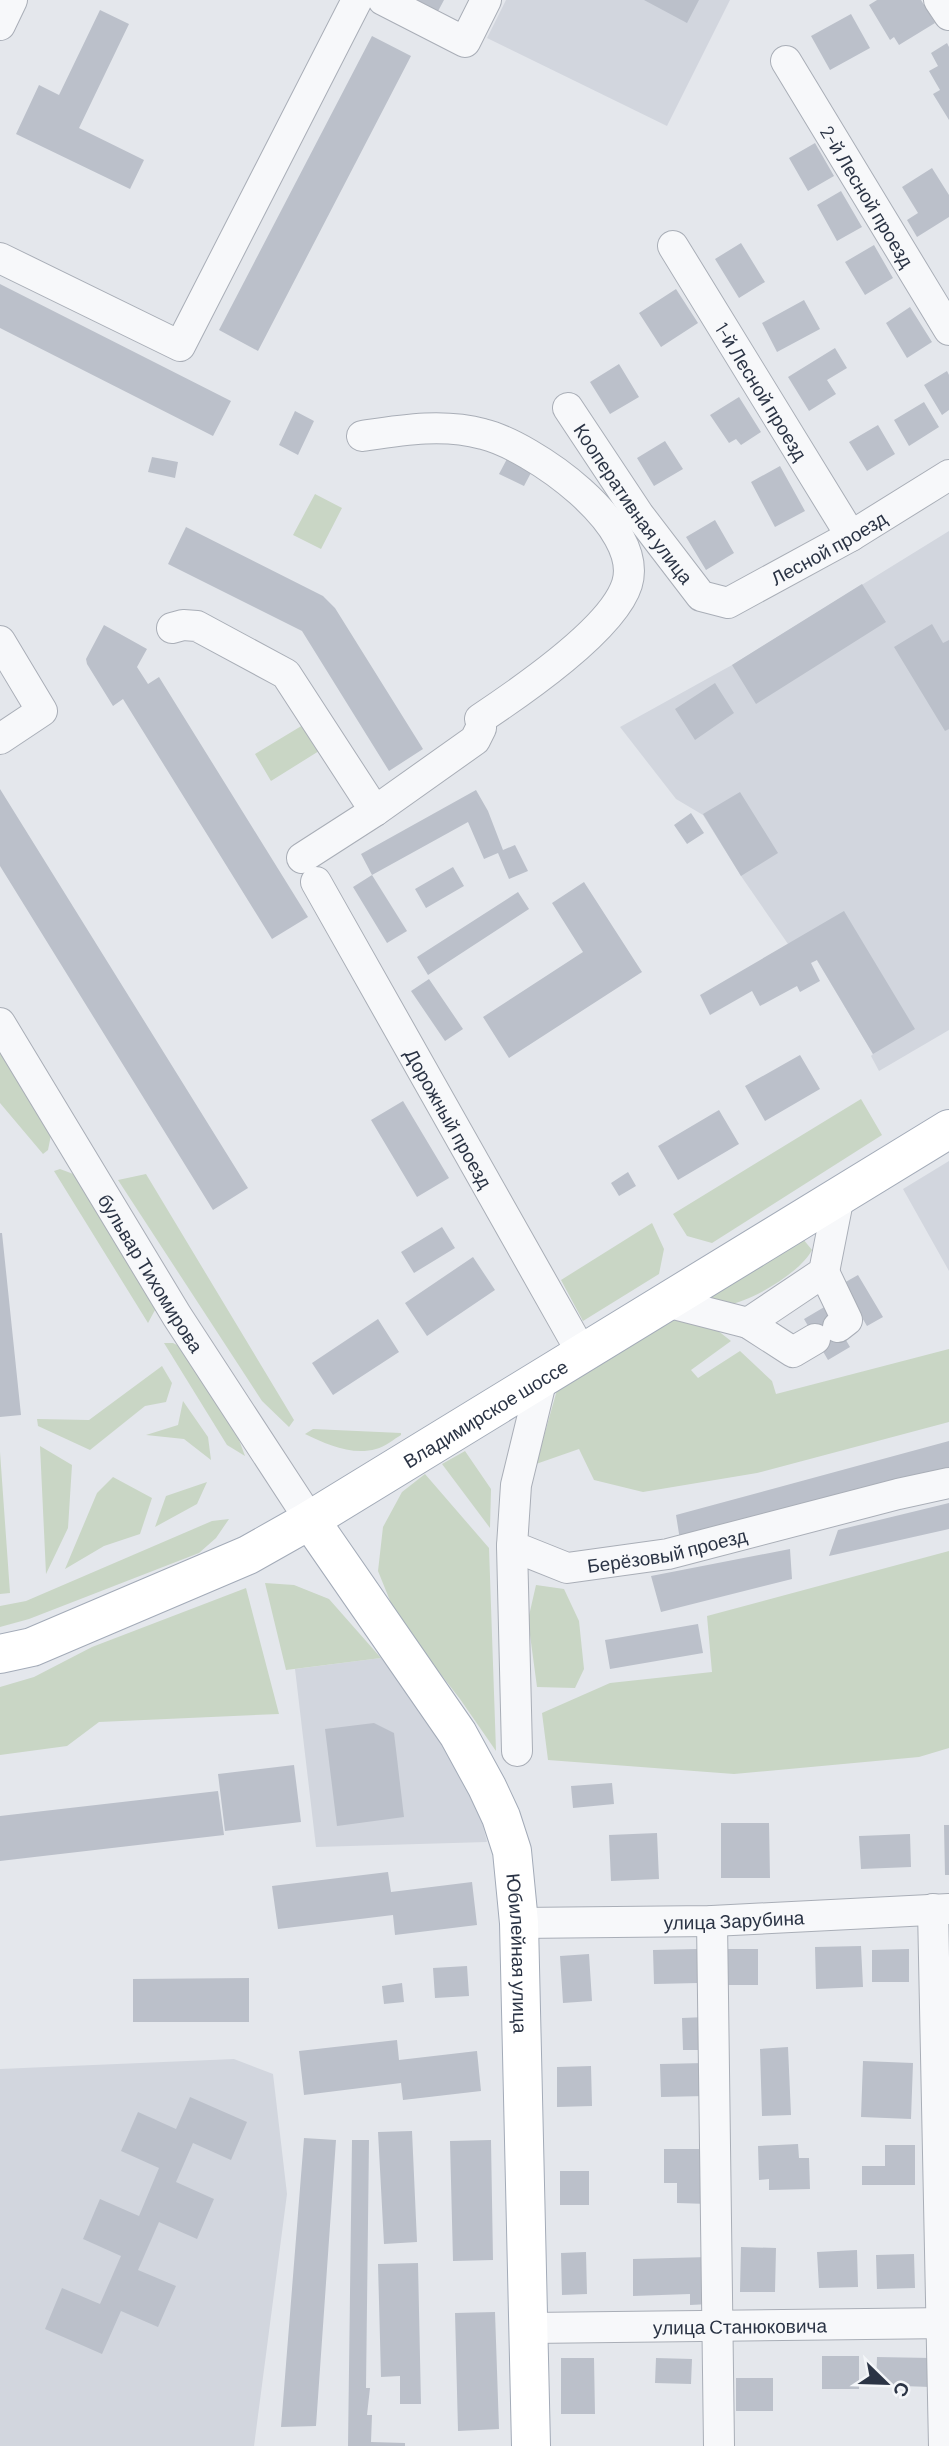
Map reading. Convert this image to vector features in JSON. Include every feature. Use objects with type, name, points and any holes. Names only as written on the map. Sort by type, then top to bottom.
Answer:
[{"type":"main road","name":"Владимирское шоссе","points":[[0,1654],[32,1647],[233,1561],[310,1520],[949,1129]]},
{"type":"main road","name":"Юбилейная улица","points":[[310,1520],[458,1734],[501,1817],[512,1851],[519,1923],[531,2446]]},
{"type":"street","points":[[0,25],[12,0]]},
{"type":"street","points":[[0,258],[180,346],[357,0]]},
{"type":"street","points":[[383,0],[465,42],[486,0]]},
{"type":"street","points":[[939,0],[949,15]]},
{"type":"street","name":"2-й Лесной проезд","points":[[786,61],[949,330]]},
{"type":"street","name":"1-й Лесной проезд","points":[[673,246],[851,536]]},
{"type":"street","name":"Кооперативная улица","points":[[568,408],[639,515],[701,596]]},
{"type":"street","points":[[172,628],[190,624],[197,626],[286,674],[375,811],[475,740],[480,723],[538,680],[596,628],[620,601],[630,566],[619,537],[596,506],[559,473],[514,444],[482,433],[426,427],[362,436]]},
{"type":"street","name":"Лесной проезд","points":[[701,596],[728,603],[851,536],[949,475]]},
{"type":"street","points":[[0,641],[42,711],[0,739]]},
{"type":"street","name":"Дорожный проезд","points":[[375,811],[309,870],[582,1353]]},
{"type":"street","name":"бульвар Тихомирова","points":[[0,1023],[177,1316],[310,1520]]},
{"type":"street","points":[[666,1303],[748,1324],[793,1352],[827,1333],[847,1320],[824,1272],[839,1196]]},
{"type":"street","points":[[748,1324],[824,1272]]},
{"type":"street","points":[[517,1751],[512,1546],[516,1485],[542,1378]]},
{"type":"street","name":"Берёзовый проезд","points":[[512,1546],[566,1568],[668,1554],[949,1483]]},
{"type":"street","points":[[941,1909],[946,2323],[944,2446]]},
{"type":"street","name":"улица Зарубина","points":[[519,1923],[712,1921],[941,1909]]},
{"type":"street","points":[[712,1921],[715,2326],[719,2446]]},
{"type":"street","name":"улица Станюковича","points":[[530,2328],[946,2323]]},
{"type":"shaded area","points":[[506,0],[730,0],[667,126],[487,38]]},
{"type":"shaded area","points":[[949,531],[949,1030],[879,1071],[871,1056],[873,1054],[803,937],[788,944],[703,815],[676,799],[620,727],[732,665]]},
{"type":"shaded area","points":[[949,1161],[949,1271],[903,1189]]},
{"type":"shaded area","points":[[381,1658],[426,1715],[480,1814],[487,1842],[316,1847],[295,1669]]},
{"type":"shaded area","points":[[234,2059],[273,2074],[287,2194],[254,2446],[0,2446],[0,2069]]},
{"type":"green space","points":[[315,494],[342,508],[321,549],[293,535]]},
{"type":"green space","points":[[303,725],[319,751],[271,781],[255,754]]},
{"type":"green space","points":[[0,1053],[51,1135],[48,1150],[43,1154],[0,1103]]},
{"type":"green space","points":[[861,1099],[882,1135],[712,1243],[687,1236],[673,1214]]},
{"type":"green space","points":[[60,1169],[76,1175],[154,1301],[155,1310],[148,1323],[54,1171]]},
{"type":"green space","points":[[146,1174],[294,1420],[289,1427],[262,1401],[118,1180]]},
{"type":"green space","points":[[652,1223],[664,1249],[659,1274],[583,1321],[561,1280]]},
{"type":"green space","points":[[803,1239],[812,1250],[806,1259],[774,1285],[736,1303],[722,1305],[711,1301],[710,1292]]},
{"type":"green space","points":[[703,1319],[731,1341],[691,1370],[698,1378],[740,1351],[772,1381],[776,1394],[949,1349],[949,1422],[757,1473],[643,1492],[594,1480],[579,1449],[536,1464],[559,1383],[655,1322]]},
{"type":"green space","points":[[164,1343],[181,1347],[235,1429],[245,1456],[227,1445]]},
{"type":"green space","points":[[162,1366],[172,1383],[166,1402],[145,1406],[90,1450],[38,1426],[37,1419],[89,1420]]},
{"type":"green space","points":[[183,1401],[208,1437],[211,1460],[184,1439],[146,1435],[178,1425]]},
{"type":"green space","points":[[313,1429],[401,1435],[379,1448],[358,1451],[330,1445],[305,1434]]},
{"type":"green space","points":[[40,1446],[72,1465],[68,1528],[46,1574]]},
{"type":"green space","points":[[465,1451],[491,1489],[490,1528],[442,1464]]},
{"type":"green space","points":[[0,1452],[10,1593],[0,1594]]},
{"type":"green space","points":[[425,1474],[489,1548],[496,1751],[460,1699],[397,1618],[378,1571],[383,1527],[402,1492]]},
{"type":"green space","points":[[113,1477],[152,1498],[140,1534],[104,1546],[65,1569],[97,1493]]},
{"type":"green space","points":[[207,1482],[197,1504],[155,1527],[166,1496]]},
{"type":"green space","points":[[229,1519],[216,1538],[199,1553],[29,1619],[0,1627],[0,1606],[26,1601],[212,1521]]},
{"type":"green space","points":[[949,1551],[949,1748],[919,1757],[734,1774],[548,1760],[542,1713],[610,1683],[712,1672],[707,1616]]},
{"type":"green space","points":[[265,1583],[294,1585],[329,1599],[381,1658],[286,1670]]},
{"type":"green space","points":[[536,1585],[564,1589],[579,1621],[584,1669],[575,1688],[537,1687],[528,1620]]},
{"type":"green space","points":[[246,1588],[279,1714],[99,1722],[67,1746],[0,1755],[0,1687],[34,1677],[92,1647]]},
{"type":"building","points":[[407,0],[444,0],[436,15]]},
{"type":"building","points":[[644,0],[699,0],[687,23]]},
{"type":"building","points":[[877,0],[921,0],[935,23],[899,45],[894,37],[890,40],[869,5]]},
{"type":"building","points":[[100,10],[129,24],[79,128],[144,160],[130,189],[16,134],[39,85],[59,95]]},
{"type":"building","points":[[851,14],[870,48],[830,70],[811,36]]},
{"type":"building","points":[[372,36],[411,56],[258,351],[219,330]]},
{"type":"building","points":[[947,43],[949,120],[933,94],[940,90],[929,71],[938,66],[931,53]]},
{"type":"building","points":[[815,143],[834,176],[808,191],[789,158]]},
{"type":"building","points":[[932,168],[949,195],[949,217],[917,237],[907,220],[918,213],[902,187]]},
{"type":"building","points":[[841,191],[862,227],[837,241],[817,205]]},
{"type":"building","points":[[741,243],[765,282],[739,298],[715,259]]},
{"type":"building","points":[[874,245],[893,278],[865,295],[845,262]]},
{"type":"building","points":[[0,284],[231,401],[213,436],[0,328]]},
{"type":"building","points":[[676,289],[698,323],[661,347],[639,313]]},
{"type":"building","points":[[804,300],[820,329],[777,352],[762,323]]},
{"type":"building","points":[[910,307],[932,342],[907,358],[886,323]]},
{"type":"building","points":[[835,348],[847,368],[827,380],[836,394],[809,411],[788,377]]},
{"type":"building","points":[[619,364],[639,397],[610,414],[590,382]]},
{"type":"building","points":[[947,371],[949,410],[942,415],[924,385]]},
{"type":"building","points":[[739,397],[761,432],[741,445],[736,439],[729,443],[710,415]]},
{"type":"building","points":[[924,402],[939,427],[909,446],[894,420]]},
{"type":"building","points":[[295,411],[314,421],[298,455],[279,445]]},
{"type":"building","points":[[878,425],[895,454],[867,471],[849,442]]},
{"type":"building","points":[[665,441],[683,469],[654,486],[637,458]]},
{"type":"building","points":[[152,457],[178,462],[175,478],[148,472]]},
{"type":"building","points":[[508,457],[533,469],[524,486],[499,474]]},
{"type":"building","points":[[780,466],[805,511],[775,527],[751,482]]},
{"type":"building","points":[[715,520],[734,553],[706,570],[686,537]]},
{"type":"building","points":[[186,527],[323,596],[335,608],[423,749],[389,771],[302,631],[168,564]]},
{"type":"building","points":[[862,584],[886,622],[756,704],[732,665]]},
{"type":"building","points":[[932,624],[943,643],[949,640],[949,729],[945,731],[894,647]]},
{"type":"building","points":[[104,625],[147,649],[137,667],[148,684],[159,677],[308,917],[272,939],[123,699],[113,706],[87,664],[86,659]]},
{"type":"building","points":[[715,683],[734,713],[695,740],[675,709]]},
{"type":"building","points":[[0,789],[248,1188],[213,1210],[0,866]]},
{"type":"building","points":[[476,790],[488,811],[503,850],[515,845],[528,871],[509,879],[498,853],[484,859],[468,822],[372,875],[361,854]]},
{"type":"building","points":[[740,792],[778,853],[741,876],[703,814]]},
{"type":"building","points":[[691,813],[704,833],[687,844],[674,825]]},
{"type":"building","points":[[453,867],[464,886],[426,908],[415,889]]},
{"type":"building","points":[[372,875],[407,931],[387,943],[353,887]]},
{"type":"building","points":[[584,882],[642,972],[509,1058],[483,1017],[583,952],[552,903]]},
{"type":"building","points":[[518,892],[529,909],[428,975],[417,957]]},
{"type":"building","points":[[844,911],[915,1029],[873,1054],[817,960],[811,963],[820,981],[800,992],[797,986],[760,1006],[752,991],[710,1015],[700,995]]},
{"type":"building","points":[[429,979],[463,1029],[445,1041],[411,991]]},
{"type":"building","points":[[800,1055],[820,1089],[765,1121],[745,1086]]},
{"type":"building","points":[[403,1101],[449,1178],[417,1197],[371,1120]]},
{"type":"building","points":[[719,1110],[739,1144],[678,1180],[658,1146]]},
{"type":"building","points":[[628,1172],[636,1186],[619,1196],[611,1183]]},
{"type":"building","points":[[442,1227],[455,1248],[414,1273],[401,1252]]},
{"type":"building","points":[[0,1233],[21,1415],[0,1417]]},
{"type":"building","points":[[473,1257],[495,1290],[427,1336],[405,1303]]},
{"type":"building","points":[[858,1275],[883,1317],[867,1326],[842,1284]]},
{"type":"building","points":[[826,1306],[850,1347],[828,1360],[804,1319]]},
{"type":"building","points":[[378,1319],[399,1352],[333,1395],[312,1363]]},
{"type":"building","points":[[949,1441],[949,1467],[680,1540],[676,1515]]},
{"type":"building","points":[[949,1503],[949,1529],[829,1556],[838,1530]]},
{"type":"building","points":[[790,1549],[792,1579],[661,1612],[651,1576]]},
{"type":"building","points":[[698,1624],[703,1653],[610,1669],[605,1640]]},
{"type":"building","points":[[374,1723],[394,1733],[404,1817],[337,1826],[325,1729]]},
{"type":"building","points":[[294,1765],[301,1822],[225,1831],[218,1774]]},
{"type":"building","points":[[612,1783],[614,1804],[573,1808],[571,1786]]},
{"type":"building","points":[[218,1791],[224,1835],[0,1861],[0,1816]]},
{"type":"building","points":[[721,1823],[769,1823],[770,1878],[721,1878]]},
{"type":"building","points":[[944,1825],[949,1825],[949,1875],[945,1875]]},
{"type":"building","points":[[657,1833],[659,1879],[611,1881],[609,1835]]},
{"type":"building","points":[[910,1834],[911,1867],[861,1869],[859,1836]]},
{"type":"building","points":[[388,1872],[391,1892],[472,1882],[477,1925],[395,1935],[393,1915],[278,1929],[272,1886]]},
{"type":"building","points":[[861,1946],[863,1987],[816,1989],[815,1947]]},
{"type":"building","points":[[697,1949],[698,1983],[654,1984],[653,1950]]},
{"type":"building","points":[[723,1949],[758,1949],[758,1985],[723,1985]]},
{"type":"building","points":[[909,1949],[909,1982],[872,1982],[872,1950]]},
{"type":"building","points":[[589,1954],[592,2001],[563,2003],[560,1956]]},
{"type":"building","points":[[467,1966],[469,1996],[435,1998],[433,1968]]},
{"type":"building","points":[[249,1978],[249,2022],[133,2022],[133,1979]]},
{"type":"building","points":[[402,1983],[404,2002],[384,2004],[382,1986]]},
{"type":"building","points":[[706,2017],[707,2050],[683,2050],[682,2018]]},
{"type":"building","points":[[397,2040],[399,2060],[477,2051],[481,2091],[403,2100],[401,2083],[304,2095],[299,2051]]},
{"type":"building","points":[[788,2047],[791,2115],[762,2116],[760,2049]]},
{"type":"building","points":[[863,2061],[913,2063],[911,2119],[861,2117]]},
{"type":"building","points":[[704,2063],[705,2096],[661,2097],[660,2064]]},
{"type":"building","points":[[591,2066],[592,2106],[557,2107],[557,2067]]},
{"type":"building","points":[[190,2097],[247,2122],[231,2160],[193,2143],[176,2182],[214,2199],[197,2239],[159,2222],[138,2270],[176,2286],[158,2327],[121,2311],[102,2354],[45,2329],[62,2288],[100,2304],[121,2256],[83,2239],[100,2199],[139,2216],[159,2168],[121,2151],[138,2112],[176,2129]]},
{"type":"building","points":[[412,2131],[417,2242],[384,2244],[378,2132]]},
{"type":"building","points":[[304,2138],[336,2140],[316,2426],[281,2427]]},
{"type":"building","points":[[352,2140],[369,2140],[366,2388],[370,2388],[367,2415],[372,2415],[371,2442],[405,2443],[405,2446],[348,2446]]},
{"type":"building","points":[[491,2140],[493,2260],[453,2261],[450,2141]]},
{"type":"building","points":[[798,2144],[799,2158],[809,2158],[810,2189],[769,2190],[769,2179],[759,2180],[758,2146]]},
{"type":"building","points":[[885,2145],[915,2145],[915,2185],[862,2185],[862,2166],[885,2166]]},
{"type":"building","points":[[664,2149],[708,2149],[708,2204],[677,2203],[677,2183],[664,2183]]},
{"type":"building","points":[[560,2171],[589,2171],[589,2205],[560,2205]]},
{"type":"building","points":[[741,2247],[776,2248],[775,2292],[740,2292]]},
{"type":"building","points":[[857,2250],[858,2287],[819,2288],[817,2252]]},
{"type":"building","points":[[586,2252],[587,2294],[562,2295],[561,2253]]},
{"type":"building","points":[[914,2254],[915,2288],[877,2289],[876,2255]]},
{"type":"building","points":[[709,2257],[710,2304],[690,2305],[690,2294],[633,2296],[633,2259]]},
{"type":"building","points":[[418,2263],[421,2404],[400,2404],[400,2376],[381,2377],[378,2264]]},
{"type":"building","points":[[495,2312],[499,2429],[458,2431],[455,2313]]},
{"type":"building","points":[[822,2356],[859,2356],[859,2389],[822,2389]]},
{"type":"building","points":[[877,2357],[931,2358],[930,2387],[876,2385]]},
{"type":"building","points":[[561,2358],[594,2358],[595,2414],[561,2414]]},
{"type":"building","points":[[656,2358],[692,2359],[691,2384],[655,2383]]},
{"type":"building","points":[[736,2378],[773,2378],[773,2411],[736,2411]]}]
